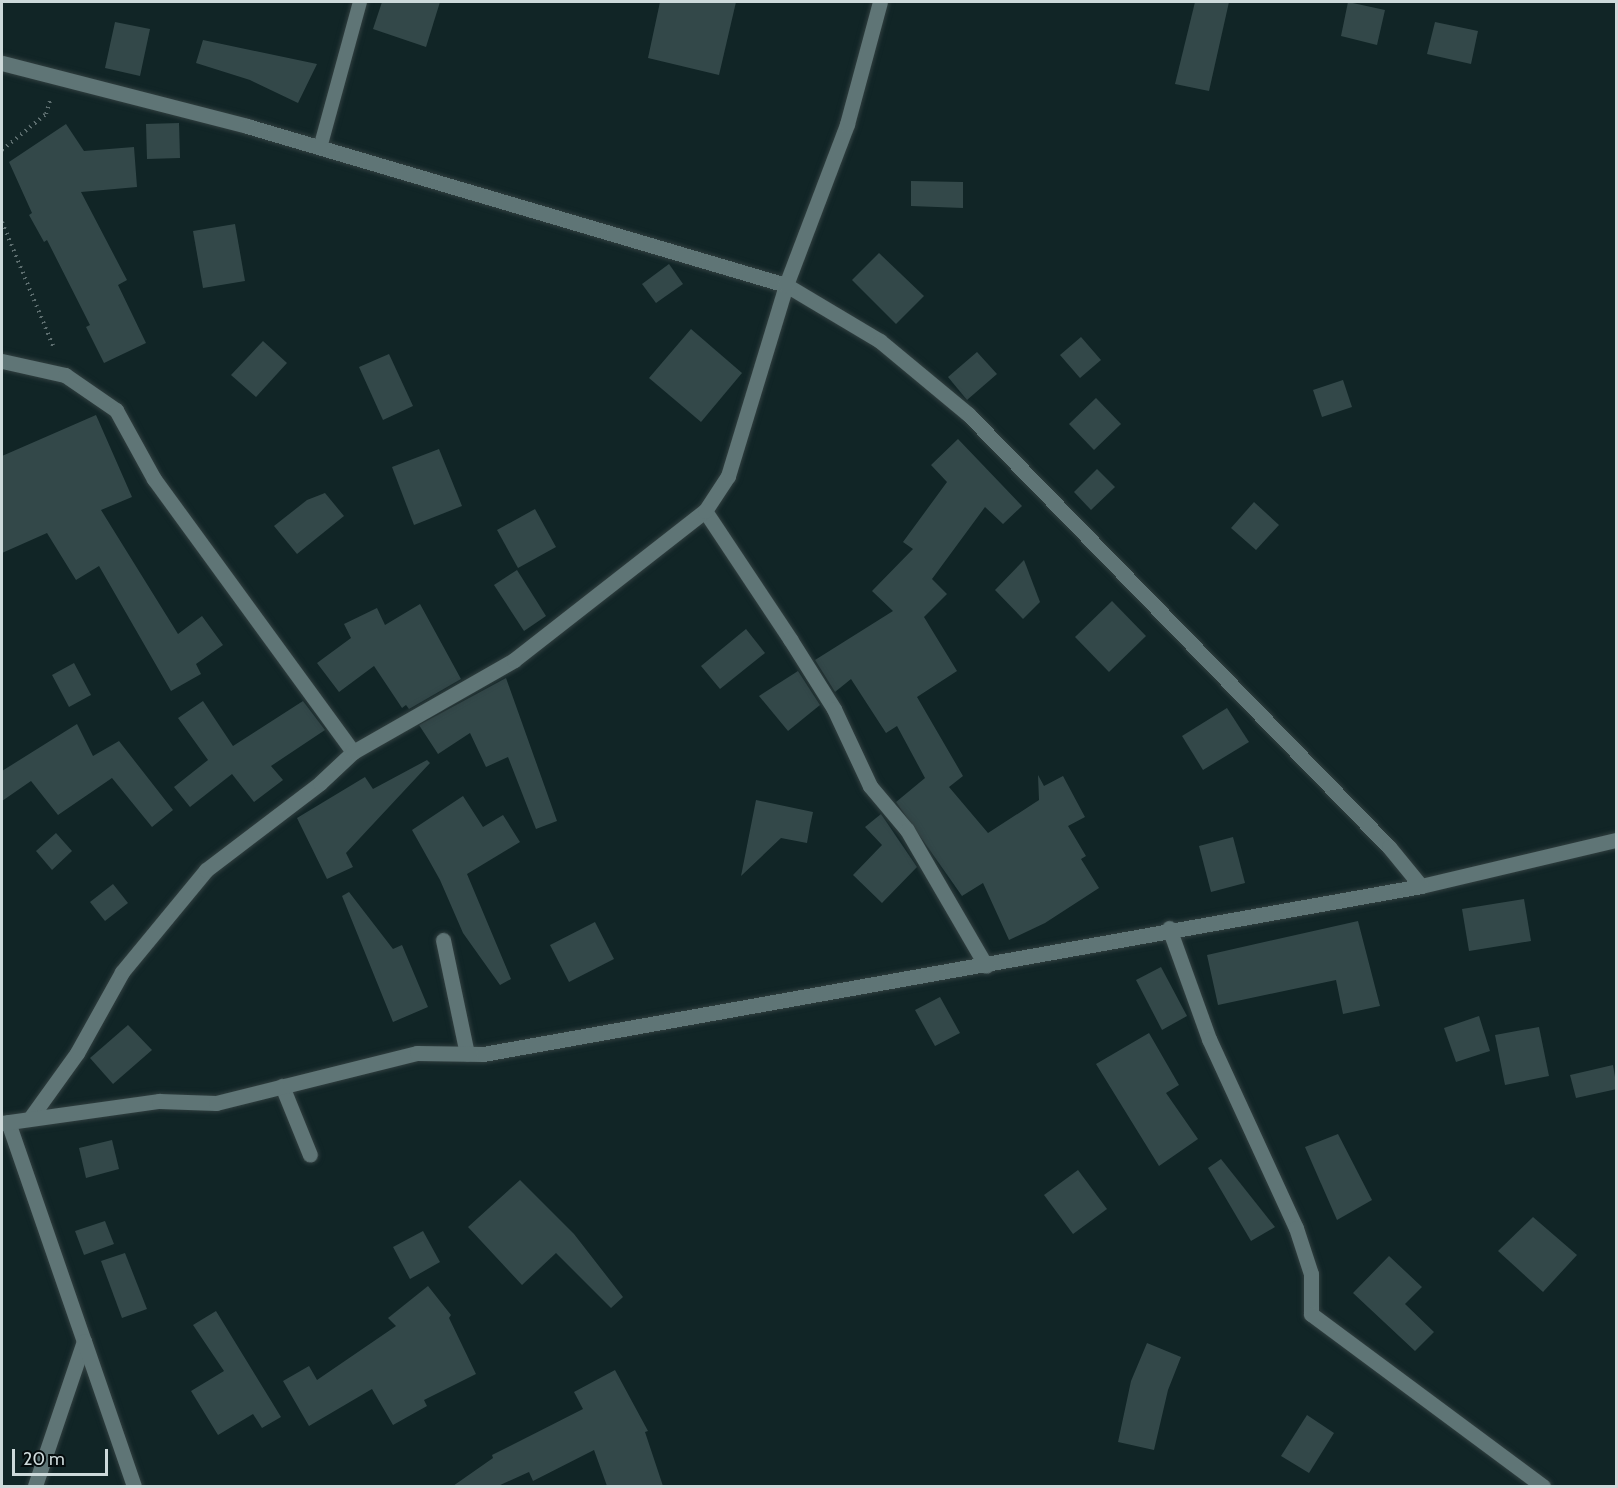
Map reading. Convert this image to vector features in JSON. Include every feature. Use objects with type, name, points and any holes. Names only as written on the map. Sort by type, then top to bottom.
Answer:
[{"type":"street","points":[[31,1117],[77,1053],[122,972],[206,870],[320,783],[353,752],[514,660],[705,511],[728,476],[786,285],[847,124],[880,2]]},
{"type":"street","points":[[2,63],[320,147],[786,285],[880,341],[968,414],[1389,847],[1421,886]]},
{"type":"street","points":[[2,361],[65,375],[116,410],[154,479],[353,752]]},
{"type":"street","points":[[705,511],[834,709],[870,786],[908,830],[986,966]]},
{"type":"street","points":[[134,1486],[5,1122],[159,1101],[216,1103],[417,1053],[467,1054],[986,966],[1169,928],[1421,886],[1617,840]]},
{"type":"street","points":[[1169,928],[1209,1040],[1296,1228],[1311,1274],[1311,1314],[1543,1486]]},
{"type":"street","points":[[443,940],[467,1054]]},
{"type":"street","points":[[282,1086],[310,1155]]},
{"type":"street","points":[[35,1486],[84,1341]]},
{"type":"lane","points":[[320,147],[360,2]]},
{"type":"path","points":[[2,150],[46,114],[57,77]]},
{"type":"path","points":[[2,222],[65,375]]},
{"type":"building","points":[[382,2],[440,2],[426,47],[373,29]]},
{"type":"building","points":[[660,2],[736,2],[719,75],[648,58]]},
{"type":"building","points":[[1195,2],[1229,2],[1209,91],[1175,84]]},
{"type":"building","points":[[1348,2],[1385,10],[1377,45],[1341,36]]},
{"type":"building","points":[[115,22],[150,29],[140,76],[105,68]]},
{"type":"building","points":[[1435,22],[1478,31],[1471,64],[1427,54]]},
{"type":"building","points":[[203,40],[317,64],[298,103],[250,80],[196,63]]},
{"type":"building","points":[[179,123],[180,158],[147,159],[146,124]]},
{"type":"building","points":[[66,124],[84,151],[134,147],[137,187],[81,192],[127,280],[118,285],[146,343],[104,363],[86,327],[90,325],[47,240],[44,242],[29,215],[32,213],[9,162]]},
{"type":"building","points":[[911,181],[963,182],[963,208],[911,206]]},
{"type":"building","points":[[235,224],[245,281],[203,288],[193,231]]},
{"type":"building","points":[[879,253],[924,296],[896,324],[852,280]]},
{"type":"building","points":[[669,264],[683,284],[656,303],[642,284]]},
{"type":"building","points":[[691,329],[742,373],[701,422],[649,378]]},
{"type":"building","points":[[1081,337],[1101,360],[1080,378],[1060,355]]},
{"type":"building","points":[[263,341],[287,363],[256,397],[231,375]]},
{"type":"building","points":[[977,352],[997,374],[967,400],[948,377]]},
{"type":"building","points":[[389,354],[413,406],[383,420],[359,367]]},
{"type":"building","points":[[1343,380],[1352,407],[1322,417],[1313,390]]},
{"type":"building","points":[[1096,398],[1121,424],[1094,450],[1069,424]]},
{"type":"building","points":[[96,415],[132,497],[101,510],[178,634],[202,616],[223,645],[196,664],[201,674],[171,691],[99,566],[76,580],[47,533],[2,553],[2,456]]},
{"type":"building","points":[[958,439],[1022,506],[1003,524],[985,507],[932,579],[947,594],[924,617],[957,671],[917,697],[963,776],[949,787],[988,833],[1039,800],[1038,775],[1044,786],[1063,776],[1085,817],[1068,826],[1086,856],[1081,859],[1099,888],[1045,923],[1009,940],[983,883],[962,896],[896,802],[925,778],[897,726],[886,733],[851,679],[835,692],[815,660],[893,611],[872,591],[913,549],[903,542],[947,482],[931,465]]},
{"type":"building","points":[[439,449],[462,506],[414,525],[392,467]]},
{"type":"building","points":[[1097,469],[1115,487],[1091,510],[1074,492]]},
{"type":"building","points":[[325,493],[344,516],[297,554],[274,526],[307,500]]},
{"type":"building","points":[[1254,502],[1279,525],[1256,550],[1231,528]]},
{"type":"building","points":[[535,509],[556,547],[518,568],[497,530]]},
{"type":"building","points":[[1024,560],[1040,602],[1023,619],[995,590]]},
{"type":"building","points":[[517,570],[546,616],[524,631],[494,585]]},
{"type":"building","points":[[1112,601],[1146,636],[1109,672],[1075,637]]},
{"type":"building","points":[[420,604],[461,679],[409,709],[406,705],[402,708],[374,666],[339,692],[317,663],[351,638],[344,624],[377,608],[385,625]]},
{"type":"building","points":[[746,629],[765,653],[720,689],[701,666]]},
{"type":"building","points":[[74,663],[91,695],[69,707],[52,675]]},
{"type":"building","points":[[798,671],[820,705],[788,731],[759,696]]},
{"type":"building","points":[[506,678],[557,821],[536,829],[508,757],[486,767],[470,733],[438,754],[419,725]]},
{"type":"building","points":[[203,701],[233,746],[303,701],[325,730],[271,766],[283,780],[254,802],[232,774],[190,807],[174,787],[208,760],[178,718]]},
{"type":"building","points":[[1227,708],[1249,742],[1203,770],[1182,736]]},
{"type":"building","points":[[77,724],[93,756],[119,741],[173,810],[152,827],[112,778],[58,815],[31,781],[2,801],[2,771]]},
{"type":"building","points":[[427,760],[430,763],[346,853],[353,867],[327,879],[297,818],[365,777],[373,789]]},
{"type":"building","points":[[463,796],[483,827],[503,815],[520,842],[467,874],[511,979],[500,985],[463,933],[440,880],[412,830]]},
{"type":"building","points":[[756,800],[813,812],[807,843],[781,838],[741,876]]},
{"type":"building","points":[[881,814],[917,867],[882,903],[853,875],[882,845],[865,827]]},
{"type":"building","points":[[56,833],[72,851],[52,870],[36,851]]},
{"type":"building","points":[[1233,837],[1245,883],[1211,892],[1199,846]]},
{"type":"building","points":[[113,884],[128,903],[105,921],[90,902]]},
{"type":"building","points":[[349,892],[393,949],[402,945],[428,1007],[393,1022],[342,896]]},
{"type":"building","points":[[1524,899],[1531,941],[1469,951],[1462,909]]},
{"type":"building","points":[[1358,921],[1380,1006],[1343,1014],[1336,980],[1218,1005],[1207,955]]},
{"type":"building","points":[[595,922],[614,959],[569,982],[550,945]]},
{"type":"building","points":[[1161,967],[1187,1016],[1162,1030],[1136,980]]},
{"type":"building","points":[[940,997],[960,1033],[935,1046],[915,1010]]},
{"type":"building","points":[[1479,1016],[1490,1051],[1456,1062],[1444,1028]]},
{"type":"building","points":[[128,1025],[152,1050],[113,1084],[90,1058]]},
{"type":"building","points":[[1539,1027],[1549,1076],[1505,1085],[1495,1035]]},
{"type":"building","points":[[1149,1033],[1179,1085],[1166,1093],[1198,1139],[1159,1166],[1096,1064]]},
{"type":"building","points":[[1613,1065],[1617,1089],[1576,1098],[1570,1075]]},
{"type":"building","points":[[1338,1134],[1372,1200],[1337,1220],[1305,1147]]},
{"type":"building","points":[[112,1140],[119,1169],[86,1178],[79,1148]]},
{"type":"building","points":[[1221,1159],[1275,1227],[1251,1241],[1208,1168]]},
{"type":"building","points":[[1078,1170],[1107,1209],[1073,1234],[1044,1195]]},
{"type":"building","points":[[520,1180],[574,1234],[623,1297],[611,1308],[556,1253],[522,1285],[468,1227]]},
{"type":"building","points":[[1533,1217],[1577,1255],[1543,1292],[1498,1251]]},
{"type":"building","points":[[105,1221],[114,1244],[84,1255],[75,1231]]},
{"type":"building","points":[[423,1231],[440,1262],[410,1279],[393,1247]]},
{"type":"building","points":[[125,1253],[147,1309],[122,1318],[101,1261]]},
{"type":"building","points":[[1389,1256],[1422,1287],[1405,1304],[1434,1332],[1415,1351],[1353,1293]]},
{"type":"building","points":[[428,1286],[451,1315],[449,1318],[476,1374],[424,1400],[427,1406],[393,1425],[372,1389],[309,1426],[283,1381],[309,1366],[317,1380],[396,1326],[388,1318]]},
{"type":"building","points":[[216,1311],[281,1417],[262,1428],[253,1414],[218,1435],[191,1391],[224,1371],[193,1325]]},
{"type":"building","points":[[1147,1343],[1181,1357],[1168,1390],[1154,1450],[1118,1442],[1131,1381]]},
{"type":"building","points":[[615,1370],[648,1431],[645,1432],[663,1486],[607,1486],[594,1450],[533,1481],[529,1472],[498,1486],[453,1486],[493,1458],[492,1455],[583,1409],[574,1392]]},
{"type":"building","points":[[1307,1415],[1334,1433],[1309,1473],[1281,1456]]}]
